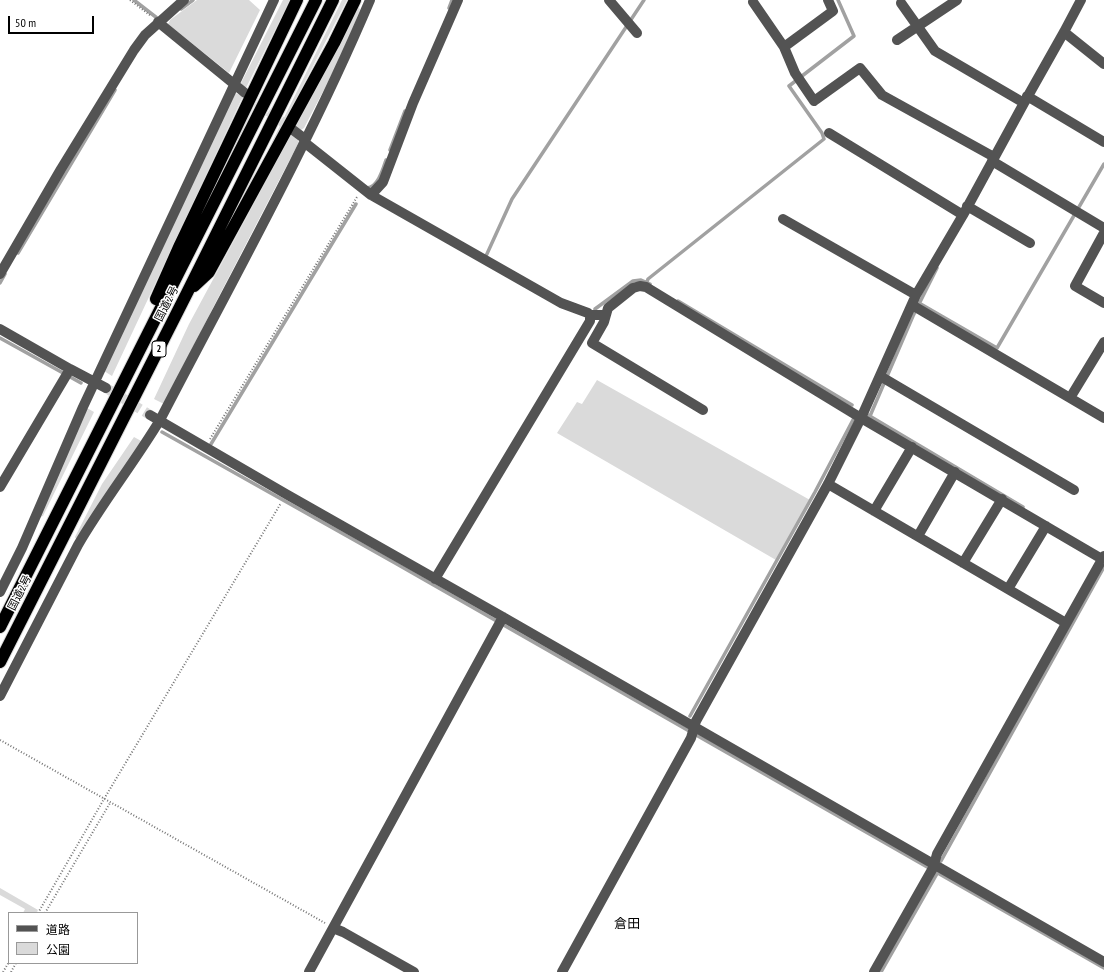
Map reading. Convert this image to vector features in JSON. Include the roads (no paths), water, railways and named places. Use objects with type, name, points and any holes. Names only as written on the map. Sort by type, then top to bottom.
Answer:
[{"type":"highway","points":[[96,436],[180,245],[297,0]]},
{"type":"highway","name":"国道2号","points":[[0,626],[316,0]]},
{"type":"highway","name":"国道2号","points":[[0,662],[187,293],[333,0]]},
{"type":"highway","points":[[187,293],[208,272],[334,43],[355,0]]},
{"type":"street","points":[[0,274],[61,169],[121,71],[145,35],[184,0]]},
{"type":"street","points":[[0,592],[22,548],[94,382],[274,0]]},
{"type":"street","points":[[248,55],[266,27],[280,0]]},
{"type":"street","points":[[0,696],[78,546],[160,420],[305,141],[343,63],[370,0]]},
{"type":"street","points":[[371,195],[383,182],[413,103],[458,0]]},
{"type":"street","points":[[609,0],[637,33]]},
{"type":"street","points":[[784,47],[834,11],[828,0]]},
{"type":"street","points":[[897,40],[956,0]]},
{"type":"street","points":[[562,972],[693,731],[703,707],[828,484],[861,418],[884,378],[916,304],[965,210],[1081,0]]},
{"type":"street","points":[[753,2],[784,47],[798,78],[814,101],[860,68],[882,95],[993,159],[1104,228]]},
{"type":"street","points":[[901,3],[935,51],[1104,142]]},
{"type":"street","points":[[158,22],[245,93]]},
{"type":"street","points":[[1064,32],[1104,64]]},
{"type":"street","points":[[293,130],[371,195],[561,303],[597,315],[604,322],[592,343],[703,410]]},
{"type":"street","points":[[828,133],[965,210],[1030,243]]},
{"type":"street","points":[[783,219],[916,304],[1104,418]]},
{"type":"street","points":[[1104,233],[1075,286],[1104,304]]},
{"type":"street","points":[[435,578],[590,321],[634,288],[640,286],[646,287],[861,418],[1103,558],[937,854],[933,868],[874,972]]},
{"type":"street","points":[[0,329],[68,373],[106,388]]},
{"type":"street","points":[[1070,398],[1104,342]]},
{"type":"street","points":[[0,487],[68,373]]},
{"type":"street","points":[[884,378],[1074,490]]},
{"type":"street","points":[[150,415],[205,448],[435,578],[501,621],[933,868],[1104,962]]},
{"type":"street","points":[[874,511],[912,447]]},
{"type":"street","points":[[918,536],[955,472]]},
{"type":"street","points":[[828,484],[1066,623]]},
{"type":"street","points":[[963,563],[1002,499]]},
{"type":"street","points":[[1008,589],[1046,526]]},
{"type":"street","points":[[309,972],[501,621]]},
{"type":"street","points":[[333,928],[343,932],[414,972]]},
{"type":"waterway","points":[[134,0],[157,18]]},
{"type":"waterway","points":[[181,9],[193,0]]},
{"type":"waterway","points":[[449,8],[452,0]]},
{"type":"waterway","points":[[486,256],[512,199],[644,0]]},
{"type":"waterway","points":[[647,282],[648,279],[824,139],[822,133],[789,86],[854,36],[838,0]]},
{"type":"waterway","points":[[18,253],[115,90]]},
{"type":"waterway","points":[[390,150],[405,111]]},
{"type":"waterway","points":[[367,188],[371,187],[377,181],[382,173],[386,160]]},
{"type":"waterway","points":[[919,303],[997,348],[1104,164]]},
{"type":"waterway","points":[[211,444],[356,204]]},
{"type":"waterway","points":[[870,416],[913,316],[937,268]]},
{"type":"waterway","points":[[0,283],[5,274]]},
{"type":"waterway","points":[[595,313],[595,309],[633,281],[641,280],[650,284]]},
{"type":"waterway","points":[[678,301],[852,405]]},
{"type":"waterway","points":[[0,338],[81,383]]},
{"type":"waterway","points":[[868,415],[1023,507]]},
{"type":"waterway","points":[[690,716],[815,492],[854,418]]},
{"type":"waterway","points":[[162,432],[395,563],[1104,968]]},
{"type":"waterway","points":[[941,861],[1104,567]]},
{"type":"waterway","points":[[881,972],[938,872]]},
{"type":"tunnel","points":[[245,93],[293,130]]},
{"type":"tunnel","points":[[106,388],[150,415]]},
{"type":"district","name":"倉田","points":[[627,924]]}]
